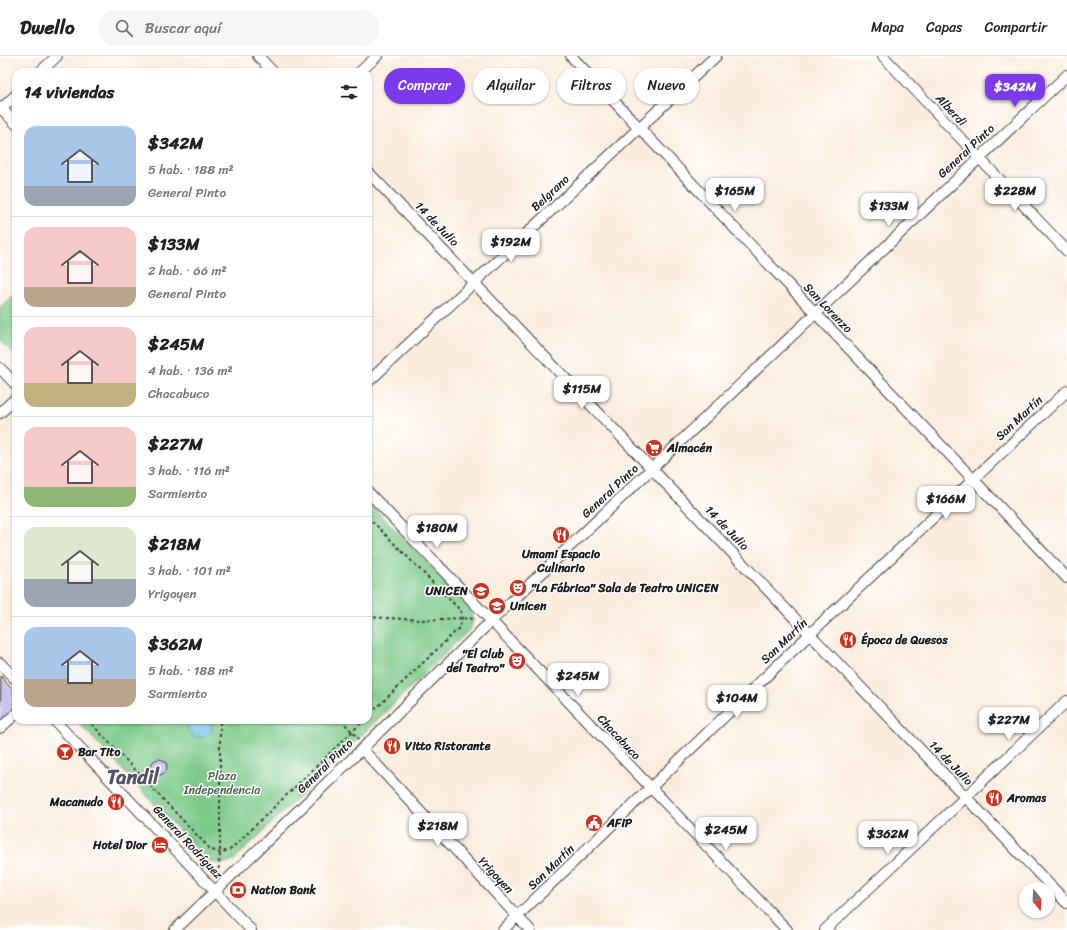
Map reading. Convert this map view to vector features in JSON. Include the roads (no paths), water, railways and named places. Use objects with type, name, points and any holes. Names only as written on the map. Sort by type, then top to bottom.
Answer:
[{"type":"street","points":[[44,68],[57,56]]},
{"type":"street","points":[[258,56],[269,68]]},
{"type":"street","points":[[364,68],[376,56]]},
{"type":"street","name":"San Lorenzo","points":[[571,56],[1067,578]]},
{"type":"street","name":"Belgrano","points":[[372,378],[716,56]]},
{"type":"street","name":"Alberdi","points":[[883,56],[1067,251]]},
{"type":"street","name":"General Pinto","points":[[175,930],[363,748],[491,621],[978,157],[1067,75]]},
{"type":"street","points":[[12,98],[0,109],[12,120]]},
{"type":"street","name":"14 de Julio","points":[[372,176],[475,282],[1067,903]]},
{"type":"street","points":[[0,368],[12,381]]},
{"type":"street","name":"San Martín","points":[[503,930],[810,634],[1067,390]]},
{"type":"street","points":[[0,413],[12,402]]},
{"type":"street","name":"Chacabuco","points":[[372,496],[787,930]]},
{"type":"street","points":[[0,663],[12,676]]},
{"type":"street","points":[[825,930],[1067,701]]},
{"type":"street","points":[[0,728],[12,718]]},
{"type":"street","name":"General Rodríguez","points":[[58,724],[252,930]]},
{"type":"street","name":"Yrigoyen","points":[[363,748],[530,930]]},
{"type":"water","points":[[189,724],[211,724],[212,731],[206,737],[194,737],[188,730]]},
{"type":"place","name":"Almacén","points":[[654,448]]},
{"type":"place","name":"Umami Espacio Culinario","points":[[561,535]]},
{"type":"place","name":"\"La Fábrica\" Sala de Teatro UNICEN","points":[[518,588]]},
{"type":"place","name":"UNICEN","points":[[481,591]]},
{"type":"place","name":"Unicen","points":[[497,606]]},
{"type":"place","name":"Época de Quesos","points":[[848,640]]},
{"type":"place","name":"\"El Club del Teatro\"","points":[[517,661]]},
{"type":"place","name":"Vitto Ristorante","points":[[392,746]]},
{"type":"place","name":"Bar Tito","points":[[65,752]]},
{"type":"place","name":"Aromas","points":[[994,798]]},
{"type":"place","name":"Macanudo","points":[[116,802]]},
{"type":"place","name":"AFIP","points":[[594,823]]},
{"type":"place","name":"Hotel Dior","points":[[160,845]]},
{"type":"place","name":"Nation Bank","points":[[238,890]]},
{"type":"district","name":"Tandil","points":[[133,777]]},
{"type":"park label","name":"Plaza Independencia","points":[[222,783]]}]
